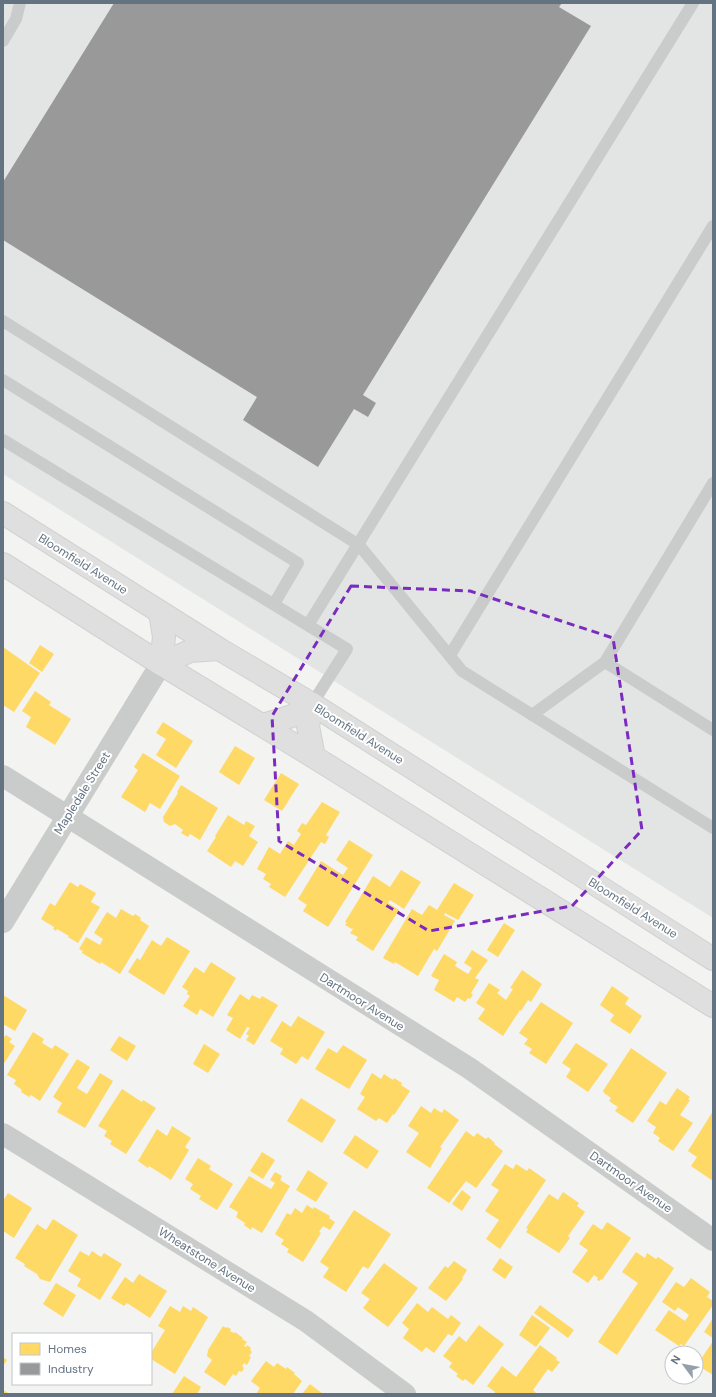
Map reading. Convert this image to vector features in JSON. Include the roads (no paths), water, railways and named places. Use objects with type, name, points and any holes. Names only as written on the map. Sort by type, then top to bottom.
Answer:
[{"type":"main road","name":"Bloomfield Avenue","points":[[3,513],[219,649],[312,704],[713,959]]},
{"type":"main road","points":[[3,564],[161,664],[263,725],[713,1006]]},
{"type":"main road","points":[[160,612],[164,637],[161,664]]},
{"type":"main road","points":[[161,664],[190,652],[219,649]]},
{"type":"main road","points":[[263,725],[292,716],[312,704]]},
{"type":"main road","points":[[312,704],[308,726],[314,757]]},
{"type":"street","name":"Mapledale Street","points":[[3,922],[161,664]]},
{"type":"street","name":"Dartmoor Avenue","points":[[3,776],[469,1068],[713,1240]]},
{"type":"street","name":"Wheatstone Avenue","points":[[3,1134],[306,1321],[405,1394]]},
{"type":"lane","points":[[3,40],[16,19],[20,3]]},
{"type":"lane","points":[[308,625],[359,545],[688,5]]},
{"type":"lane","points":[[450,655],[713,226]]},
{"type":"lane","points":[[3,321],[359,545],[462,671],[713,828]]},
{"type":"lane","points":[[3,380],[298,563],[274,604]]},
{"type":"lane","points":[[3,440],[347,649],[312,704]]},
{"type":"lane","points":[[532,715],[606,662],[713,483]]},
{"type":"lane","points":[[606,662],[713,730]]}]
